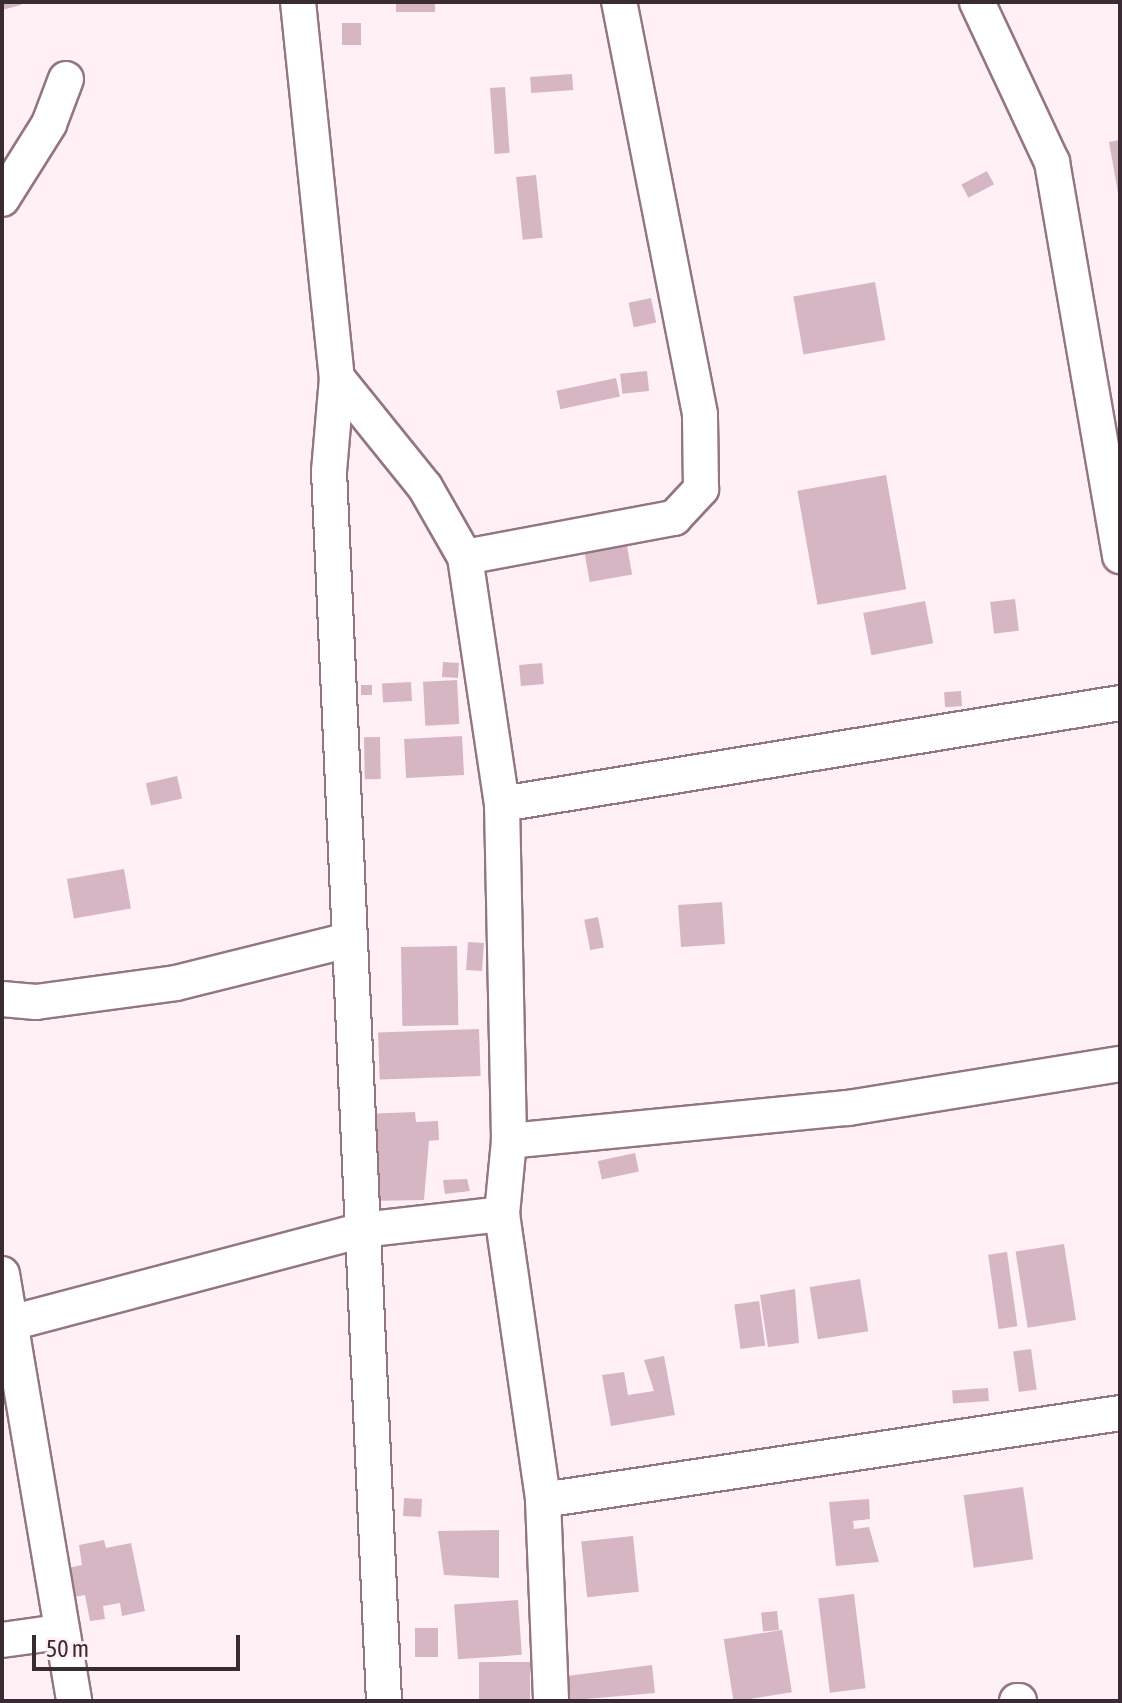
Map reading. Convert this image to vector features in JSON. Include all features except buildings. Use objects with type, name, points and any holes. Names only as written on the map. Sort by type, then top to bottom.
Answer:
[{"type":"street","points":[[298,2],[337,378],[329,471],[384,1701]]},
{"type":"street","points":[[465,557],[674,518],[701,489],[700,414],[619,2]]},
{"type":"street","points":[[977,2],[1052,162],[1120,556]]},
{"type":"street","points":[[2,199],[49,124],[66,79]]},
{"type":"street","points":[[337,378],[425,487],[465,557],[502,804],[509,1141],[502,1214],[543,1500],[551,1701]]},
{"type":"street","points":[[502,804],[1120,703]]},
{"type":"street","points":[[2,999],[36,1002],[176,983],[349,940]]},
{"type":"street","points":[[509,1141],[848,1108],[1120,1064]]},
{"type":"street","points":[[11,1323],[362,1230],[502,1214]]},
{"type":"street","points":[[2,1274],[74,1701]]},
{"type":"street","points":[[543,1500],[1120,1413]]},
{"type":"street","points":[[2,1640],[60,1632]]}]
